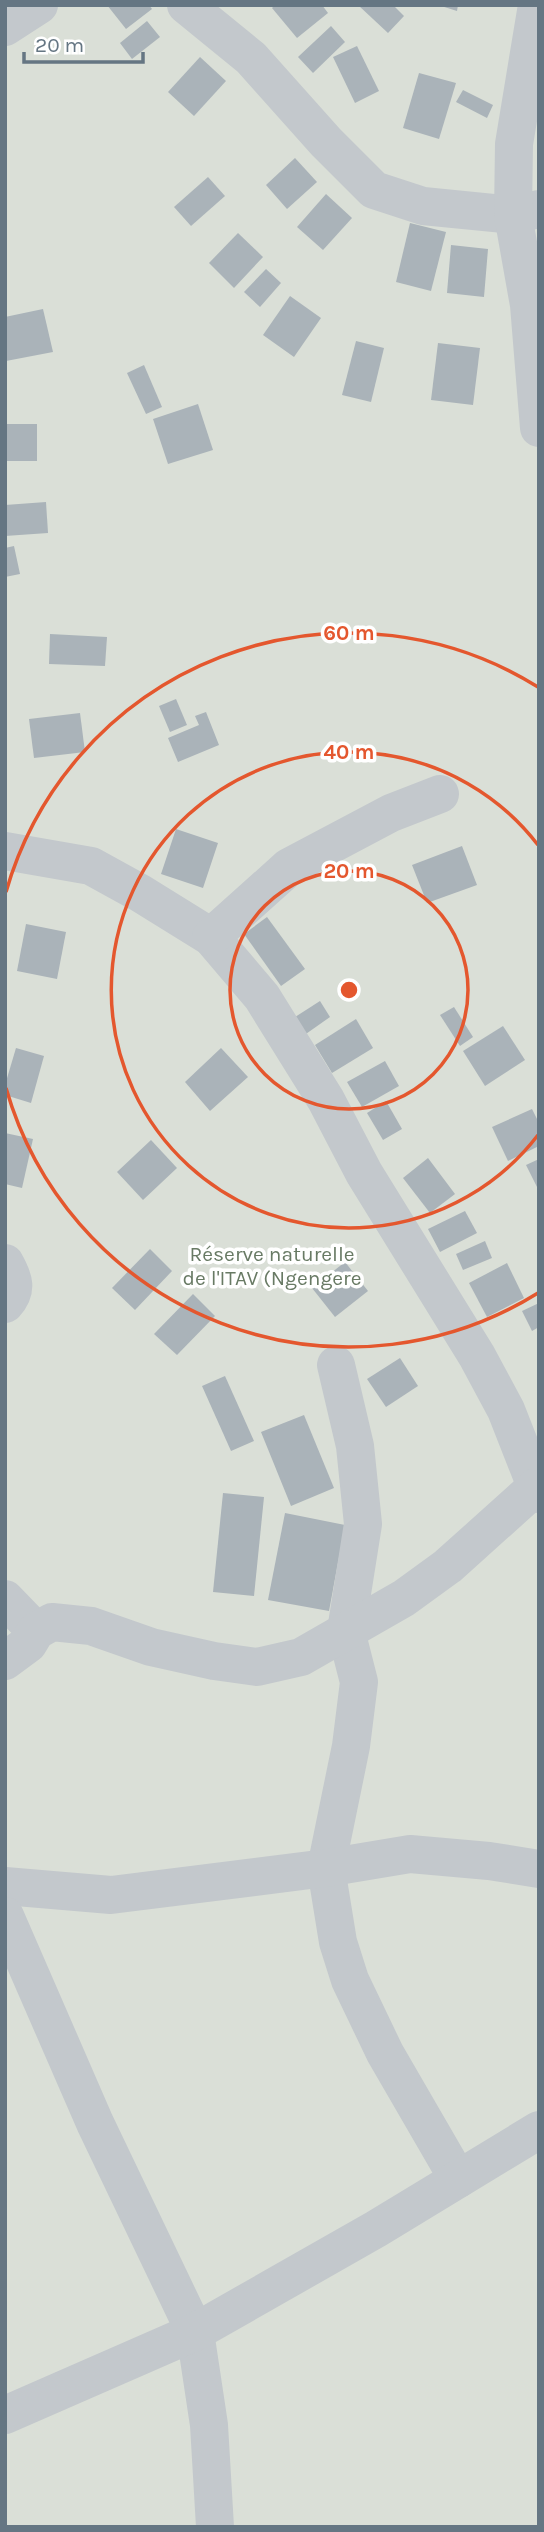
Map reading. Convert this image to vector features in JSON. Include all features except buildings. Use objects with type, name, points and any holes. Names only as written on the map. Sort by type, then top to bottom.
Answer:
[{"type":"street","points":[[5,27],[39,5]]},
{"type":"street","points":[[186,5],[251,58],[326,142],[374,190],[423,206],[526,212]]},
{"type":"street","points":[[537,5],[514,144],[526,212],[529,305],[539,428]]},
{"type":"street","points":[[211,937],[289,867],[391,813],[440,794]]},
{"type":"street","points":[[5,851],[91,866],[140,892],[211,937],[261,997],[326,1100],[364,1173],[477,1356],[532,1460],[448,1566],[404,1598],[301,1657],[257,1667],[214,1661],[151,1647],[91,1626],[52,1622],[36,1631],[28,1644],[5,1661]]},
{"type":"street","points":[[5,1263],[15,1284],[13,1295],[5,1304]]},
{"type":"street","points":[[336,1365],[355,1446],[363,1524],[345,1631],[359,1682],[351,1746],[326,1868],[338,1941],[350,1980],[385,2053],[458,2179]]},
{"type":"street","points":[[5,1599],[36,1631]]},
{"type":"street","points":[[5,1886],[111,1895],[326,1868],[410,1854],[539,1868]]},
{"type":"street","points":[[5,1916],[94,2123],[195,2332],[209,2425],[215,2527]]},
{"type":"street","points":[[5,2415],[195,2332],[376,2229],[539,2130]]},
{"type":"green space","name":"Réserve naturelle de l'ITAV (Ngengere","points":[[5,5],[539,5],[539,2527],[5,2527]]}]
